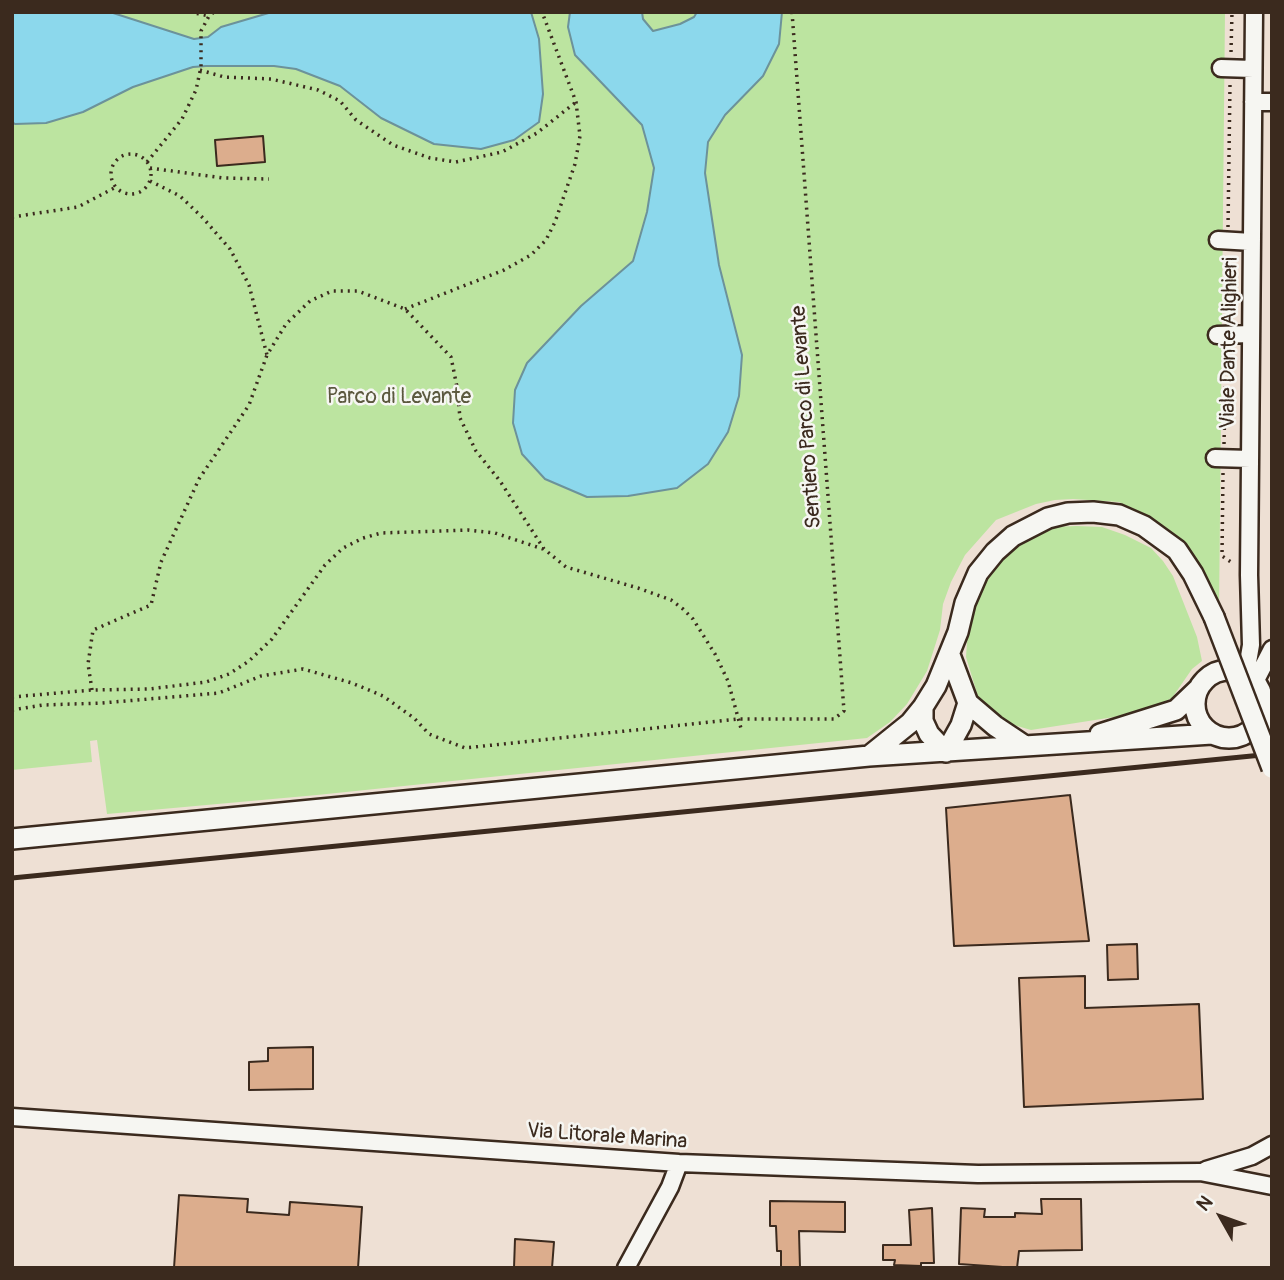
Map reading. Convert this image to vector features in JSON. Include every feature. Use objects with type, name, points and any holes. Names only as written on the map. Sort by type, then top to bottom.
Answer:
[{"type":"street","name":"Viale Dante Alighieri","points":[[1251,678],[1249,575],[1254,12]]},
{"type":"street","points":[[1226,68],[1254,69]]},
{"type":"street","points":[[1253,102],[1272,102]]},
{"type":"street","points":[[1223,240],[1252,242]]},
{"type":"street","points":[[1222,335],[1251,334]]},
{"type":"street","points":[[1220,458],[1250,459]]},
{"type":"street","points":[[869,756],[910,723],[923,707],[950,655],[965,603],[978,573],[995,552],[1013,536],[1048,518],[1068,513],[1119,515],[1160,536],[1177,550],[1193,574],[1214,617],[1272,768]]},
{"type":"street","points":[[1251,678],[1272,649]]},
{"type":"street","points":[[950,655],[968,703],[995,726],[1025,746]]},
{"type":"street","points":[[1076,742],[1176,710],[1205,680],[1224,670],[1236,670],[1251,678],[1268,707],[1251,730]]},
{"type":"street","points":[[1198,689],[1195,710],[1204,728],[1212,734],[1233,738],[1272,722]]},
{"type":"street","points":[[946,752],[961,725],[968,703]]},
{"type":"street","points":[[923,707],[923,721],[929,734],[946,752]]},
{"type":"street","points":[[12,838],[869,756],[1212,734]]},
{"type":"street","name":"Via Litorale Marina","points":[[12,1118],[147,1125],[678,1163],[978,1174],[1200,1172],[1272,1186]]},
{"type":"street","name":"Via Litorale Marina","points":[[1200,1172],[1252,1156],[1272,1145]]},
{"type":"street","points":[[626,1268],[670,1187],[678,1163]]},
{"type":"path","points":[[190,12],[209,16]]},
{"type":"path","points":[[146,162],[182,119],[196,90],[201,69],[201,31],[214,12]]},
{"type":"path","points":[[405,310],[504,270],[531,255],[546,240],[555,222],[575,164],[580,136],[576,102],[542,12]]},
{"type":"path","name":"Sentiero Parco di Levante","points":[[12,710],[43,705],[219,693],[261,676],[303,668],[383,696],[414,718],[429,734],[465,748],[739,719],[834,719],[844,710],[792,12]]},
{"type":"path","points":[[1232,12],[1226,68],[1220,458],[1222,556],[1249,575]]},
{"type":"path","points":[[201,69],[224,77],[271,79],[318,90],[340,102],[356,120],[393,145],[430,158],[456,162],[502,152],[537,133],[576,102]]},
{"type":"path","points":[[136,155],[150,167],[150,181],[137,193],[126,193],[116,187],[111,176],[118,159],[124,156],[136,155]]},
{"type":"path","points":[[150,167],[223,178],[269,179]]},
{"type":"path","points":[[150,181],[180,196],[230,249],[249,285],[267,355]]},
{"type":"path","points":[[12,217],[78,207],[116,187]]},
{"type":"path","points":[[92,690],[88,664],[93,630],[150,605],[161,562],[199,479],[249,405],[267,355],[286,324],[310,301],[332,291],[358,291],[405,310],[451,357],[460,418],[476,451],[500,481],[544,549],[566,567],[671,600],[693,619],[728,681],[742,732]]},
{"type":"path","points":[[12,697],[92,690],[161,688],[206,682],[229,674],[249,661],[272,639],[325,565],[343,548],[363,538],[381,533],[468,530],[495,533],[544,549]]},
{"type":"green space","name":"Parco di Levante","points":[[12,12],[1225,12],[1219,613],[1193,559],[1169,532],[1119,502],[1055,500],[1036,504],[996,520],[965,555],[943,604],[940,630],[927,671],[907,704],[890,722],[867,738],[107,814],[97,740],[90,741],[92,762],[12,770]]},
{"type":"green space","points":[[1053,527],[1102,527],[1151,548],[1173,576],[1197,637],[1202,661],[1192,669],[1172,698],[1151,709],[1031,730],[1007,723],[979,700],[966,657],[968,628],[980,586],[1003,553],[1031,534]]},
{"type":"water","points":[[12,12],[110,12],[194,39],[208,37],[221,27],[272,12],[531,12],[539,39],[543,94],[539,122],[514,140],[481,149],[434,144],[381,118],[340,86],[296,69],[274,66],[206,66],[193,67],[133,87],[83,112],[46,123],[15,124],[12,122]]},
{"type":"water","points":[[570,12],[642,12],[643,19],[653,31],[680,24],[694,17],[697,12],[782,12],[779,44],[763,76],[725,115],[708,142],[705,173],[719,265],[742,355],[739,396],[728,432],[708,464],[677,488],[628,496],[587,497],[545,479],[522,454],[513,423],[515,390],[527,363],[581,306],[633,261],[647,212],[654,168],[642,125],[575,55],[568,27]]},
{"type":"building","points":[[263,136],[265,162],[217,166],[215,140]]},
{"type":"building","points":[[1070,795],[1089,941],[954,946],[946,808]]},
{"type":"building","points":[[1137,944],[1138,979],[1108,980],[1107,945]]},
{"type":"building","points":[[1085,976],[1085,1008],[1199,1004],[1203,1099],[1024,1107],[1019,978]]},
{"type":"building","points":[[313,1047],[313,1089],[249,1090],[249,1062],[268,1061],[268,1048]]},
{"type":"building","points":[[179,1195],[248,1199],[247,1212],[289,1215],[290,1202],[362,1207],[358,1268],[174,1268]]},
{"type":"building","points":[[1041,1199],[1081,1199],[1082,1250],[1019,1251],[1017,1268],[959,1264],[961,1208],[985,1209],[984,1217],[1015,1217],[1015,1213],[1042,1214]]},
{"type":"building","points":[[770,1201],[845,1202],[845,1232],[799,1231],[800,1268],[781,1268],[776,1226],[770,1226]]},
{"type":"building","points":[[932,1208],[934,1263],[921,1263],[921,1266],[894,1265],[895,1260],[883,1260],[883,1245],[911,1245],[909,1210]]},
{"type":"building","points":[[515,1239],[554,1242],[552,1268],[514,1268]]},
{"type":"railway","points":[[12,878],[1272,754]]}]
